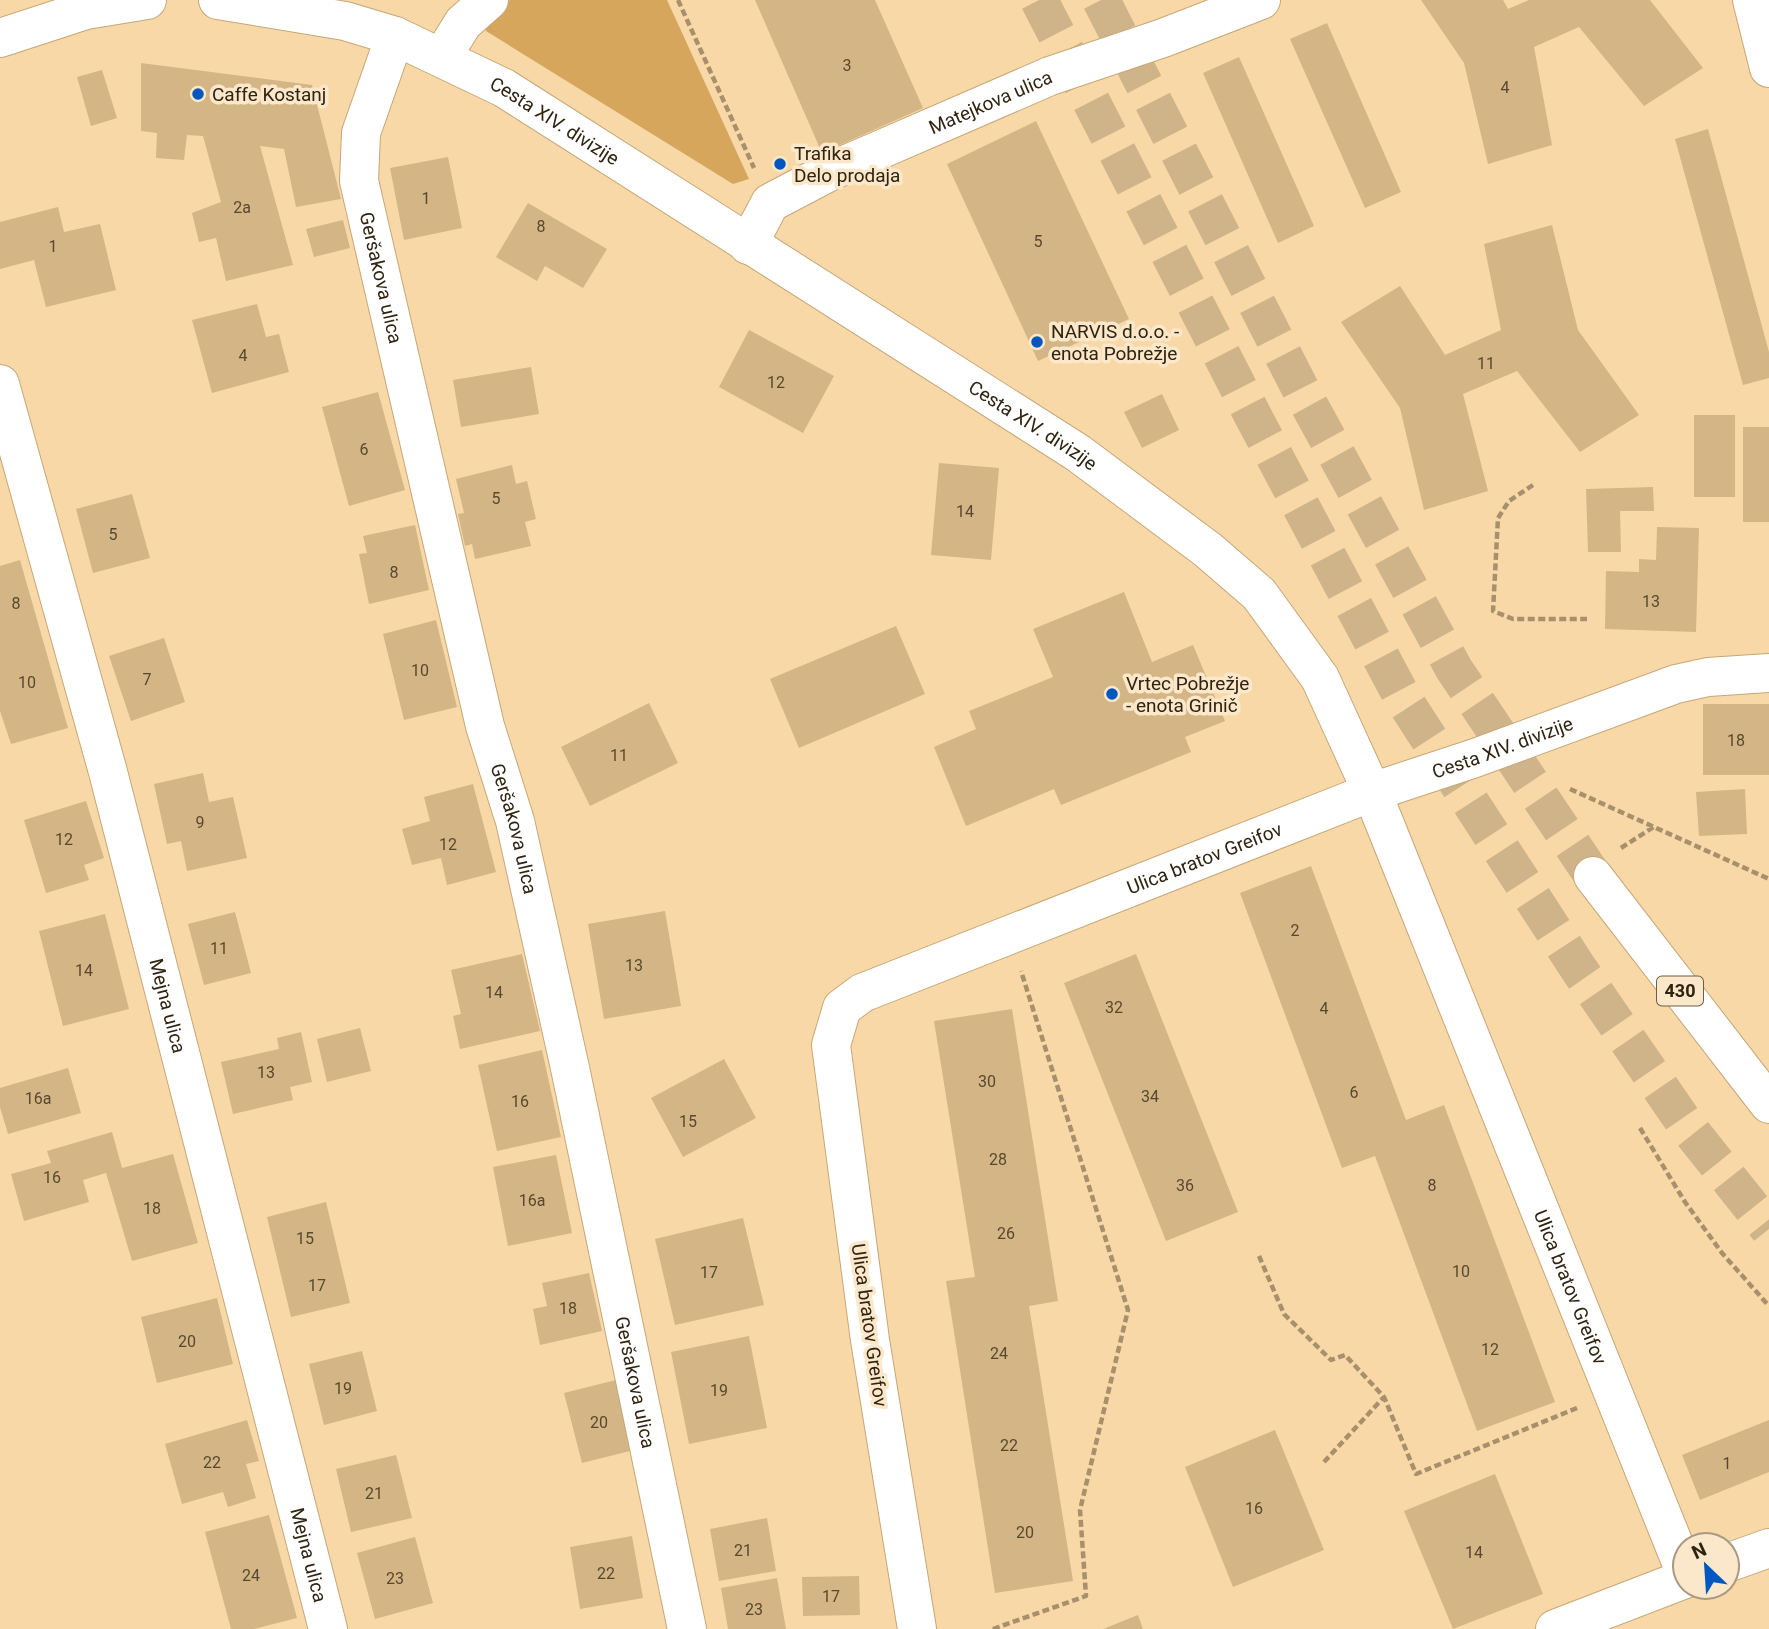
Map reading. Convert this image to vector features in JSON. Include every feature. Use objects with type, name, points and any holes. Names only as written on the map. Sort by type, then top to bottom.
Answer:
[{"type":"main road","points":[[0,38],[86,10],[147,0]]},
{"type":"main road","name":"Cesta XIV. divizije","points":[[218,0],[345,21],[395,36],[504,88],[1078,453],[1208,550],[1259,594],[1288,630],[1320,678],[1371,792],[1475,758],[1676,684],[1708,677],[1769,673]]},
{"type":"main road","points":[[442,57],[463,23],[489,0]]},
{"type":"main road","name":"Matejkova ulica","points":[[748,245],[770,203],[831,171],[1050,76],[1163,38],[1261,0]]},
{"type":"main road","points":[[1752,0],[1769,68]]},
{"type":"main road","name":"Geršakova ulica","points":[[395,36],[361,133],[359,181],[485,726],[518,834],[687,1629]]},
{"type":"main road","name":"Mejna ulica","points":[[0,384],[108,772],[328,1629]]},
{"type":"main road","name":"Ulica bratov Greifov","points":[[917,1629],[870,1340],[831,1045],[842,1008],[862,993],[1139,886],[1371,792],[1671,1537]]},
{"type":"main road","name":"430","points":[[1604,864],[1769,1104]]},
{"type":"main road","points":[[1741,1558],[1769,1548]]},
{"type":"main road","points":[[1555,1629],[1671,1584]]},
{"type":"path","points":[[678,0],[755,170]]},
{"type":"path","points":[[1532,485],[1509,501],[1498,518],[1493,611],[1513,619],[1587,618]]},
{"type":"path","points":[[1570,789],[1769,879]]},
{"type":"path","points":[[1604,864],[1656,826]]},
{"type":"path","points":[[993,1629],[1086,1596],[1080,1510],[1128,1310],[1010,934]]},
{"type":"path","points":[[1640,1128],[1685,1202],[1722,1253],[1769,1306]]},
{"type":"path","points":[[1259,1256],[1284,1314],[1331,1360],[1345,1355],[1384,1397],[1416,1474],[1613,1394]]},
{"type":"path","points":[[1324,1462],[1384,1397]]},
{"type":"shaded area","points":[[510,0],[667,0],[749,179],[733,184],[486,31],[485,20]]},
{"type":"building","points":[[755,0],[875,0],[923,108],[822,153]]},
{"type":"building","points":[[1421,0],[1503,0],[1508,9],[1529,0],[1650,0],[1703,68],[1644,106],[1579,27],[1534,47],[1552,145],[1488,164],[1464,63]]},
{"type":"building","points":[[1327,23],[1401,192],[1365,208],[1290,39]]},
{"type":"building","points":[[1239,57],[1314,226],[1278,243],[1203,73]]},
{"type":"building","points":[[141,63],[312,85],[341,199],[296,207],[284,149],[260,146],[293,265],[226,281],[216,238],[199,242],[192,213],[221,202],[203,136],[187,135],[184,160],[156,158],[157,133],[141,131]]},
{"type":"building","points":[[102,70],[117,118],[91,126],[77,77]]},
{"type":"building","points":[[1036,121],[1129,319],[1038,361],[947,164]]},
{"type":"building","points":[[1708,129],[1769,352],[1769,378],[1743,385],[1675,139]]},
{"type":"building","points":[[448,157],[462,228],[404,240],[390,168]]},
{"type":"building","points":[[528,203],[607,249],[583,288],[545,266],[537,281],[496,257]]},
{"type":"building","points":[[58,207],[64,232],[100,224],[116,290],[46,307],[34,260],[0,269],[0,222]]},
{"type":"building","points":[[343,220],[350,248],[314,257],[306,229]]},
{"type":"building","points":[[1552,225],[1578,330],[1639,415],[1580,452],[1517,371],[1463,394],[1488,491],[1424,510],[1400,408],[1341,322],[1400,286],[1445,355],[1501,330],[1484,244]]},
{"type":"building","points":[[257,304],[266,337],[279,334],[289,372],[212,393],[192,320]]},
{"type":"building","points":[[749,330],[834,376],[803,433],[719,387]]},
{"type":"building","points":[[531,367],[539,414],[461,427],[453,380]]},
{"type":"building","points":[[378,392],[405,490],[349,506],[322,407]]},
{"type":"building","points":[[1162,394],[1179,430],[1142,448],[1124,412]]},
{"type":"building","points":[[1694,415],[1735,415],[1735,497],[1694,497]]},
{"type":"building","points":[[1743,427],[1769,427],[1769,522],[1743,522]]},
{"type":"building","points":[[939,463],[999,468],[991,560],[931,555]]},
{"type":"building","points":[[512,465],[516,484],[527,481],[536,519],[525,522],[531,546],[475,559],[472,544],[465,546],[458,514],[464,513],[456,479]]},
{"type":"building","points":[[1653,487],[1654,511],[1620,511],[1621,552],[1588,552],[1586,489]]},
{"type":"building","points":[[132,494],[150,558],[93,573],[76,509]]},
{"type":"building","points":[[415,525],[429,590],[369,604],[359,554],[367,553],[363,536]]},
{"type":"building","points":[[1657,527],[1699,528],[1696,632],[1605,629],[1606,571],[1639,572],[1639,559],[1656,560]]},
{"type":"building","points":[[20,560],[68,728],[11,744],[0,711],[0,566]]},
{"type":"building","name":"Vrtec Pobrežje - enota Grinič","points":[[1124,592],[1152,662],[1193,645],[1225,721],[1185,737],[1191,752],[1061,805],[1054,789],[966,826],[934,747],[976,729],[969,711],[1053,677],[1033,629]]},
{"type":"building","points":[[436,620],[457,707],[404,720],[383,634]]},
{"type":"building","points":[[896,626],[925,694],[799,748],[770,679]]},
{"type":"building","points":[[164,638],[185,702],[131,721],[109,656]]},
{"type":"building","points":[[649,703],[678,763],[590,806],[561,747]]},
{"type":"building","points":[[1703,704],[1769,704],[1769,775],[1703,775]]},
{"type":"building","points":[[203,773],[209,802],[233,797],[247,858],[187,871],[181,841],[167,844],[154,784]]},
{"type":"building","points":[[473,784],[496,872],[447,885],[441,858],[412,865],[402,829],[430,821],[424,797]]},
{"type":"building","points":[[1745,789],[1747,834],[1699,836],[1696,792]]},
{"type":"building","points":[[86,801],[104,858],[84,865],[89,880],[46,893],[24,820]]},
{"type":"building","points":[[1311,866],[1406,1120],[1444,1105],[1555,1402],[1477,1431],[1375,1156],[1342,1168],[1240,893]]},
{"type":"building","points":[[665,911],[681,1006],[604,1019],[588,924]]},
{"type":"building","points":[[235,912],[251,973],[204,985],[188,924]]},
{"type":"building","points":[[105,914],[129,1009],[63,1026],[39,931]]},
{"type":"building","points":[[522,954],[540,1031],[460,1049],[453,1016],[461,1014],[451,970]]},
{"type":"building","points":[[1136,954],[1238,1212],[1166,1241],[1064,983]]},
{"type":"building","points":[[1012,1009],[1058,1301],[1029,1306],[1073,1581],[995,1593],[946,1281],[975,1277],[934,1021]]},
{"type":"building","points":[[360,1028],[371,1071],[327,1082],[317,1039]]},
{"type":"building","points":[[301,1032],[312,1082],[290,1087],[293,1100],[233,1114],[221,1062],[279,1049],[277,1038]]},
{"type":"building","points":[[542,1050],[561,1137],[497,1151],[478,1065]]},
{"type":"building","points":[[724,1059],[756,1118],[683,1157],[651,1098]]},
{"type":"building","points":[[68,1068],[81,1113],[8,1134],[0,1107],[0,1088]]},
{"type":"building","points":[[112,1132],[122,1168],[173,1154],[198,1243],[132,1261],[106,1173],[83,1180],[89,1202],[24,1221],[11,1174],[51,1163],[47,1151]]},
{"type":"building","points":[[556,1155],[572,1233],[508,1246],[493,1167]]},
{"type":"building","points":[[326,1202],[350,1303],[291,1317],[267,1217]]},
{"type":"building","points":[[743,1218],[764,1305],[675,1325],[655,1239]]},
{"type":"building","points":[[589,1273],[602,1331],[540,1345],[533,1309],[547,1306],[542,1283]]},
{"type":"building","points":[[217,1298],[233,1364],[157,1383],[141,1317]]},
{"type":"building","points":[[749,1336],[767,1428],[689,1444],[671,1352]]},
{"type":"building","points":[[362,1351],[377,1411],[324,1425],[309,1364]]},
{"type":"building","points":[[616,1380],[634,1450],[582,1463],[564,1393]]},
{"type":"building","points":[[247,1420],[259,1461],[246,1464],[256,1498],[228,1507],[223,1492],[182,1504],[165,1444]]},
{"type":"building","points":[[1769,1420],[1769,1472],[1700,1500],[1682,1455]]},
{"type":"building","points":[[1275,1430],[1324,1550],[1233,1587],[1185,1467]]},
{"type":"building","points":[[396,1455],[412,1518],[351,1532],[336,1469]]},
{"type":"building","points":[[1495,1474],[1543,1594],[1453,1629],[1404,1511]]},
{"type":"building","points":[[269,1515],[297,1618],[254,1629],[231,1629],[205,1532]]},
{"type":"building","points":[[767,1518],[776,1571],[719,1581],[710,1529]]},
{"type":"building","points":[[632,1536],[643,1598],[580,1609],[570,1547]]},
{"type":"building","points":[[415,1537],[433,1603],[375,1619],[357,1553]]},
{"type":"building","points":[[859,1576],[860,1615],[803,1616],[802,1577]]},
{"type":"building","points":[[777,1578],[786,1629],[728,1629],[721,1588]]},
{"type":"building","points":[[1138,1615],[1143,1629],[1103,1629]]},
{"type":"tunnel","points":[[1039,0],[1252,414],[1402,697],[1578,968],[1686,1125],[1769,1229]]},
{"type":"tunnel","points":[[1101,0],[1301,390],[1454,669],[1593,876]]},
{"type":"place","name":"Caffe Kostanj","points":[[198,94]]},
{"type":"place","name":"Trafika Delo prodaja","points":[[780,164]]},
{"type":"place","name":"NARVIS d.o.o. - enota Pobrežje","points":[[1037,342]]},
{"type":"place","name":"Vrtec Pobrežje - enota Grinič","points":[[1112,694]]}]
